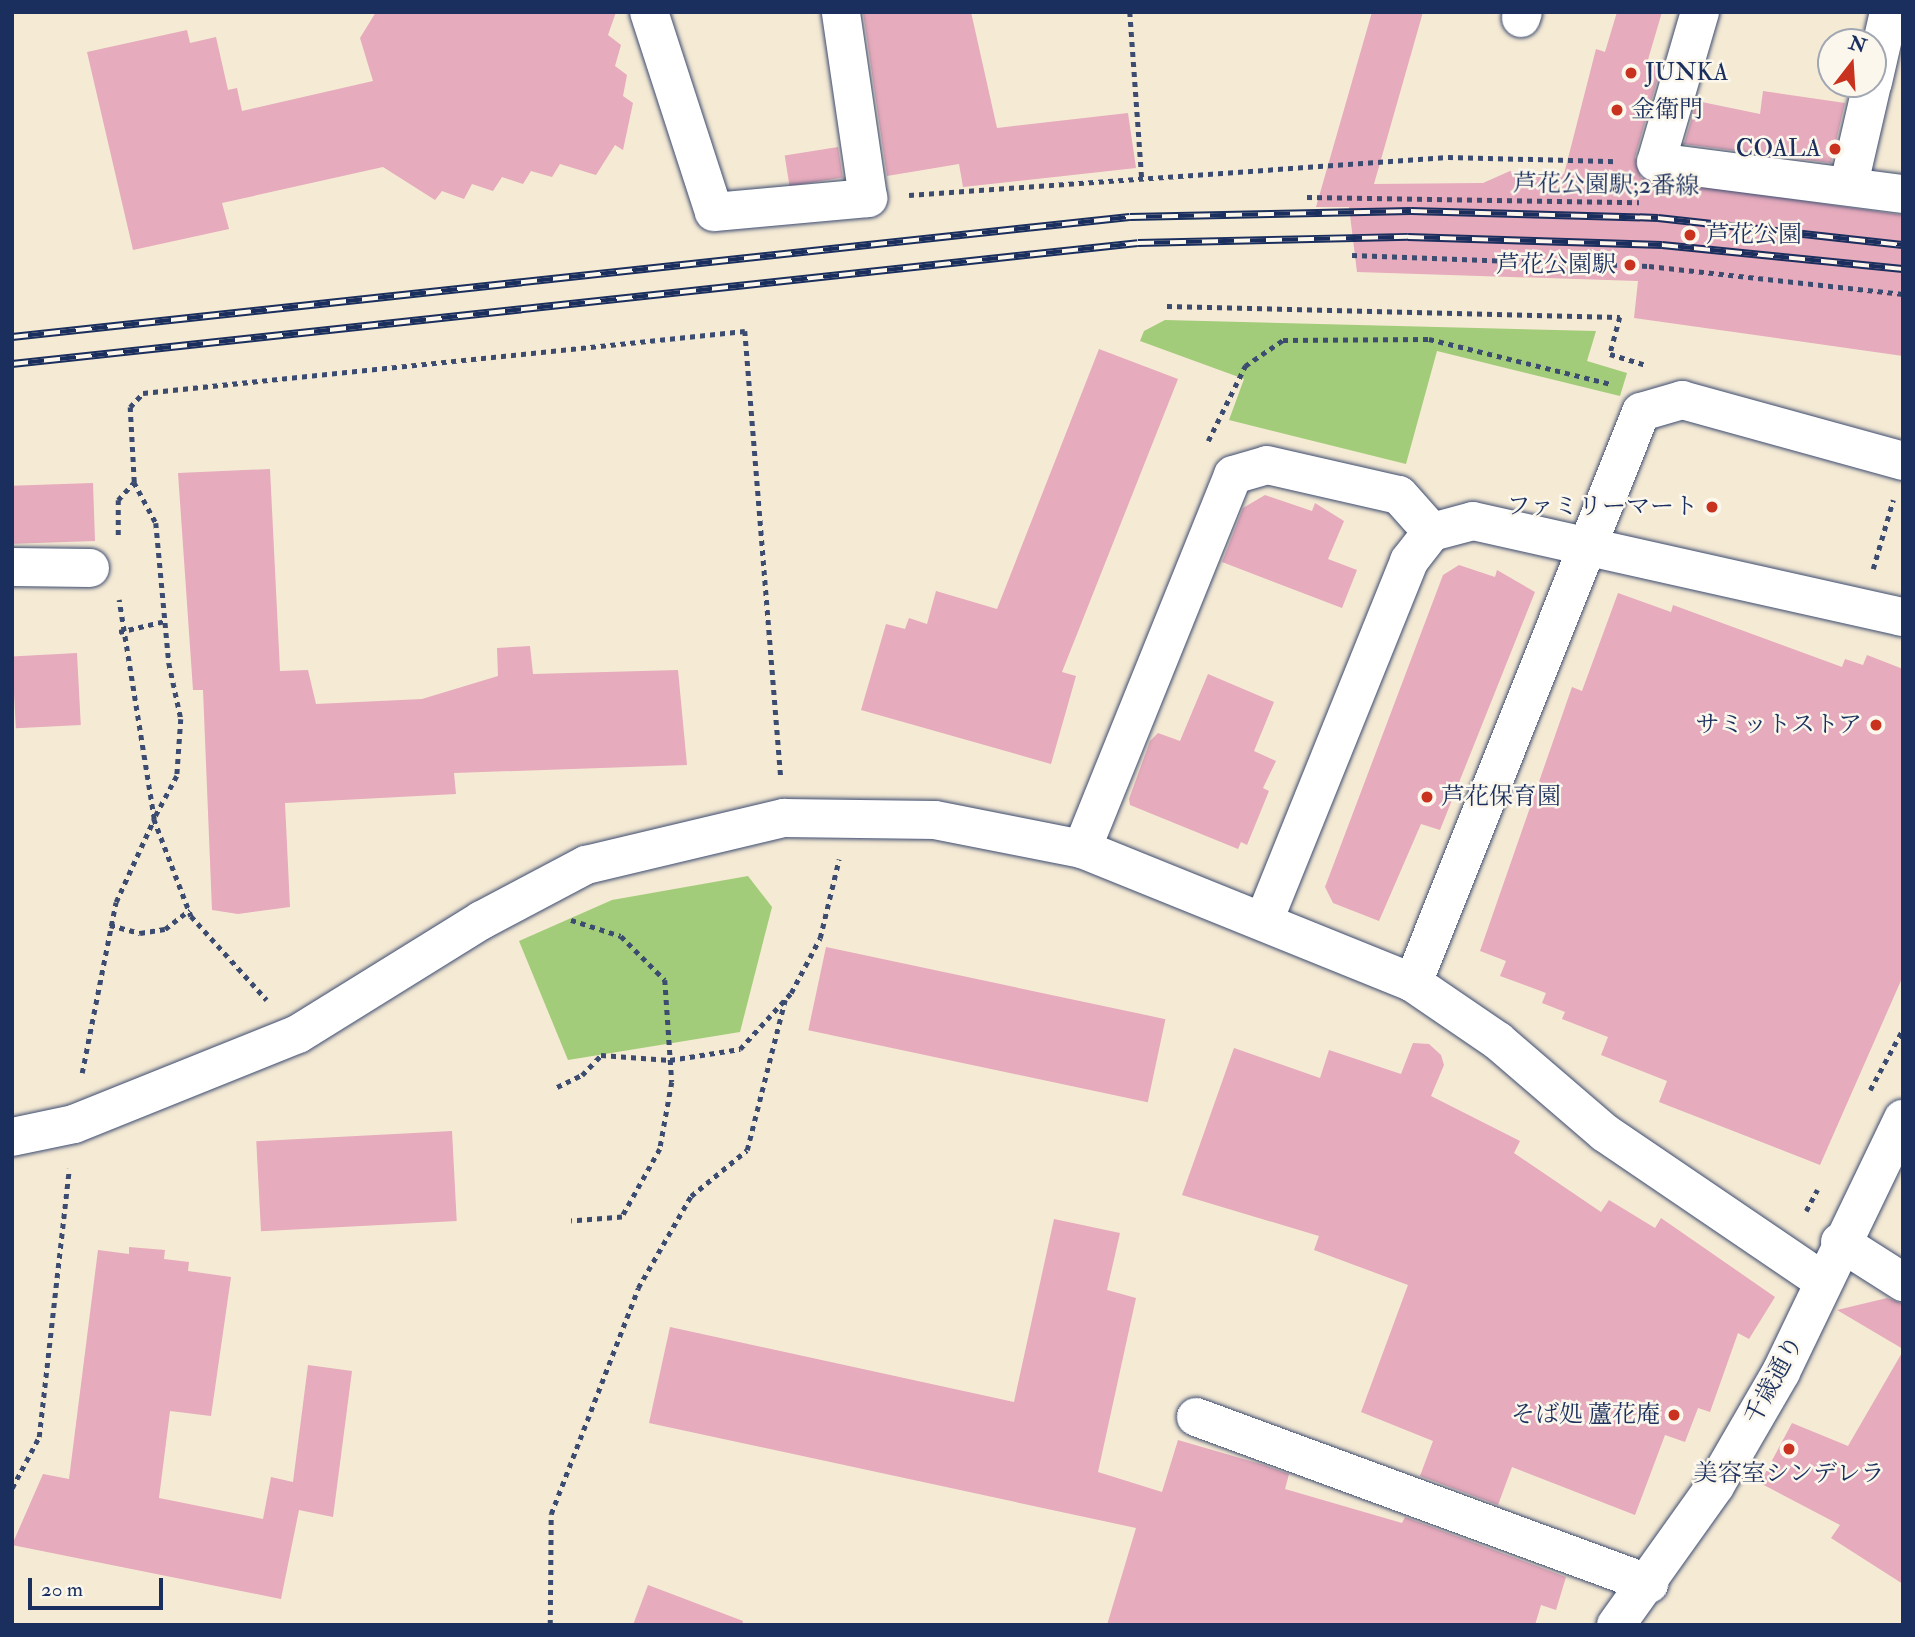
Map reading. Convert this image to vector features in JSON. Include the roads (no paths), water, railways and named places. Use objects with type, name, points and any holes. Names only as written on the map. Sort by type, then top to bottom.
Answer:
[{"type":"street","points":[[649,12],[714,212],[868,198],[841,12]]},
{"type":"street","points":[[1700,12],[1656,162],[1849,184],[1903,194]]},
{"type":"street","points":[[1849,184],[1869,98]]},
{"type":"street","points":[[1413,982],[1629,429],[1659,402],[1682,400],[1899,474]]},
{"type":"street","points":[[1082,849],[1233,475],[1267,465],[1399,495],[1428,535]]},
{"type":"street","points":[[1265,918],[1428,535],[1473,521],[1902,613]]},
{"type":"street","points":[[12,567],[90,568]]},
{"type":"street","points":[[12,1137],[74,1124],[298,1034],[527,897],[586,865],[784,818],[982,825],[1082,849],[1265,918],[1413,982],[1498,1041],[1605,1133],[1823,1281]]},
{"type":"street","name":"千歳通り","points":[[1616,1625],[1649,1584],[1781,1372],[1840,1242],[1903,1119]]},
{"type":"street","points":[[1840,1242],[1903,1282]]},
{"type":"street","points":[[1196,1417],[1649,1584]]},
{"type":"railway","points":[[12,337],[1130,217],[1411,211],[1658,218],[1903,245]]},
{"type":"railway","points":[[12,364],[1138,243],[1408,237],[1662,245],[1903,269]]},
{"type":"place","name":"JUNKA","points":[[1631,73]]},
{"type":"place","name":"金衛門","points":[[1617,110]]},
{"type":"place","name":"COALA","points":[[1835,149]]},
{"type":"place","name":"芦花公園","points":[[1690,235]]},
{"type":"place","name":"芦花公園駅","points":[[1630,265]]},
{"type":"place","name":"ファミリーマート","points":[[1712,507]]},
{"type":"place","name":"サミットストア","points":[[1876,725]]},
{"type":"place","name":"芦花保育園","points":[[1427,797]]},
{"type":"place","name":"そば処 蘆花庵","points":[[1674,1415]]},
{"type":"place","name":"美容室シンデレラ","points":[[1789,1449]]}]
